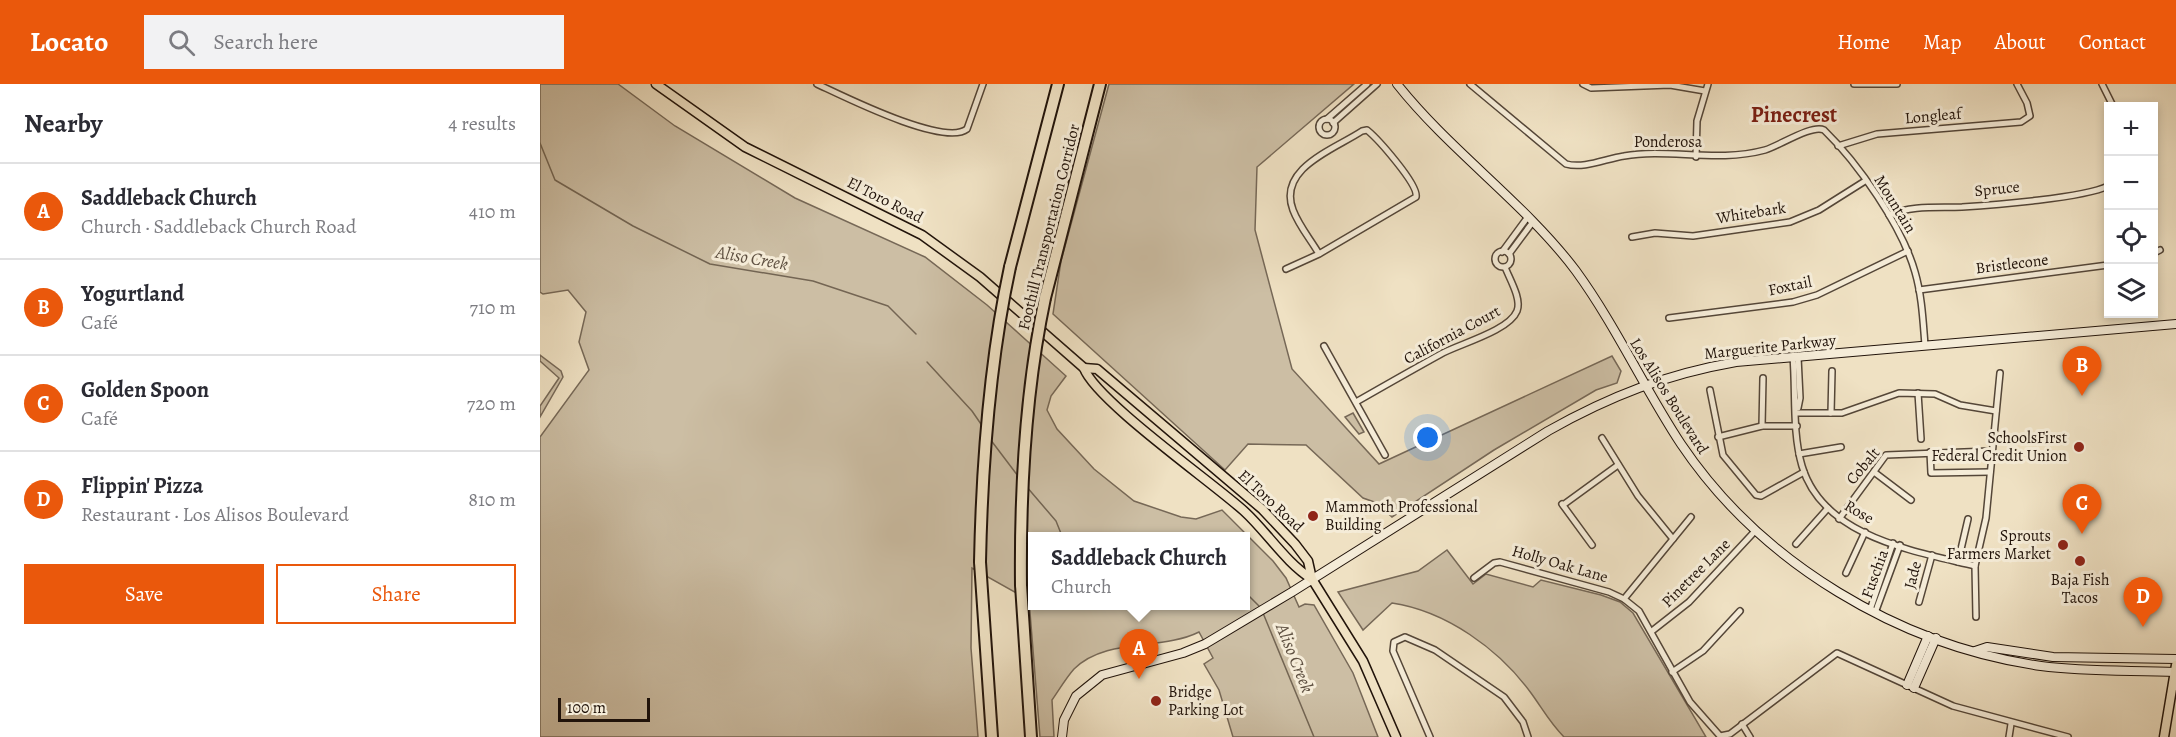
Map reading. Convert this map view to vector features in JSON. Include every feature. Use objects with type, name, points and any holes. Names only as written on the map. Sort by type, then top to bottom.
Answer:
[{"type":"highway","name":"Foothill Transportation Corridor","points":[[992,737],[980,562],[988,406],[1010,267],[1058,84]]},
{"type":"highway","name":"Foothill Transportation Corridor","points":[[1031,737],[1021,585],[1023,461],[1033,367],[1045,298],[1100,84]]},
{"type":"main road","name":"El Toro Road","points":[[656,84],[745,147],[922,235],[952,256],[1084,368],[1088,380],[1230,498],[1253,519],[1299,571],[1312,579]]},
{"type":"main road","name":"Los Alisos Boulevard","points":[[1397,84],[1425,116],[1575,270],[1602,311],[1681,445],[1705,477],[1756,530],[1823,582],[1872,611],[1932,637],[1986,656],[2042,666],[2100,671],[2176,669]]},
{"type":"main road","name":"Marguerite Parkway","points":[[1062,737],[1064,720],[1076,696],[1102,675],[1183,653],[1205,644],[1548,431],[1644,384],[1700,368],[1796,357],[2176,324]]},
{"type":"main road","name":"El Toro Road","points":[[1084,368],[1097,369],[1262,509],[1308,561],[1312,579],[1363,661],[1396,737]]},
{"type":"main road","points":[[1911,687],[1932,637]]},
{"type":"main road","name":"Los Alisos Boulevard","points":[[1975,651],[1987,647],[2053,657],[2176,659]]},
{"type":"main road","points":[[2164,737],[2176,669]]},
{"type":"street","points":[[817,84],[903,122],[921,128],[962,133],[967,129],[983,84]]},
{"type":"street","points":[[1334,148],[1319,128],[1320,123],[1367,84]]},
{"type":"street","points":[[1326,135],[1377,84]]},
{"type":"street","name":"Ponderosa","points":[[1470,84],[1566,164],[1577,167],[1634,154],[1696,157],[1765,150],[1813,128],[1820,128]]},
{"type":"street","points":[[1584,84],[1591,88],[1670,85],[1705,91]]},
{"type":"street","points":[[1696,157],[1697,120],[1708,84]]},
{"type":"street","points":[[1854,84],[1897,84]]},
{"type":"street","name":"Longleaf","points":[[1838,146],[1877,134],[2020,122],[2030,116],[2027,103],[2017,84]]},
{"type":"street","points":[[2102,84],[2111,102]]},
{"type":"street","points":[[1327,119],[1334,126],[1343,143]]},
{"type":"street","name":"Mountain","points":[[1820,128],[1838,146],[1865,181],[1889,215],[1908,251],[1919,290],[1925,345]]},
{"type":"street","points":[[1286,269],[1319,254],[1417,195],[1411,182],[1369,131],[1364,130],[1334,148],[1298,174],[1291,189],[1295,214],[1319,254]]},
{"type":"street","name":"Whitebark","points":[[1632,237],[1655,232],[1693,236],[1790,222],[1819,210],[1865,181]]},
{"type":"street","name":"Spruce","points":[[1889,215],[1921,207],[1962,207],[2085,193],[2104,187]]},
{"type":"street","points":[[1509,254],[1502,252],[1529,221]]},
{"type":"street","points":[[1505,267],[1510,261],[1509,254],[1529,221]]},
{"type":"street","name":"Foxtail","points":[[1669,318],[1793,302],[1817,296],[1908,251]]},
{"type":"street","name":"California Court","points":[[1356,402],[1443,353],[1487,334],[1512,318],[1517,311],[1518,302],[1505,267],[1498,265],[1496,261],[1496,255],[1502,252]]},
{"type":"street","name":"Bristlecone","points":[[1919,290],[2104,266]]},
{"type":"street","points":[[1324,346],[1385,454]]},
{"type":"street","name":"Rose","points":[[1796,357],[1800,398],[1797,413],[1799,454],[1804,472],[1828,508],[1839,519],[1893,543],[1976,566]]},
{"type":"street","points":[[1831,412],[1832,371]]},
{"type":"street","points":[[1976,616],[1976,566],[1986,518],[1990,451],[2000,373]]},
{"type":"street","points":[[1762,426],[1763,378]]},
{"type":"street","points":[[1710,390],[1718,438],[1726,460],[1758,496],[1804,472]]},
{"type":"street","points":[[1797,413],[1842,413],[1899,393],[1935,394],[1960,405],[1996,411]]},
{"type":"street","points":[[1918,393],[1921,439]]},
{"type":"street","points":[[1718,438],[1762,426],[1797,426]]},
{"type":"street","points":[[1602,438],[1618,465],[1673,539]]},
{"type":"street","points":[[1799,454],[1840,447]]},
{"type":"street","name":"Cobalt","points":[[1839,519],[1886,455],[1990,451]]},
{"type":"street","points":[[1930,452],[1931,473],[1990,472]]},
{"type":"street","points":[[1592,545],[1562,504],[1618,465]]},
{"type":"street","points":[[1874,472],[1911,500]]},
{"type":"street","points":[[1796,544],[1828,508]]},
{"type":"street","points":[[1624,599],[1691,517]]},
{"type":"street","points":[[1958,562],[1968,519]]},
{"type":"street","name":"Pinetree Lane","points":[[1652,631],[1689,602],[1756,530]]},
{"type":"street","points":[[1846,573],[1865,532]]},
{"type":"street","name":"Fuschia","points":[[1872,611],[1893,543]]},
{"type":"street","name":"Fuschia","points":[[1872,611],[1900,545]]},
{"type":"street","name":"Jade","points":[[1919,602],[1932,555]]},
{"type":"street","name":"Holly Oak Lane","points":[[1474,578],[1494,563],[1500,562],[1609,592],[1624,599],[1639,611],[1690,702],[1714,733],[1725,736],[1742,724]]},
{"type":"street","points":[[1672,672],[1702,651],[1740,611]]},
{"type":"street","points":[[1430,737],[1393,651],[1394,642],[1405,636],[1435,650],[1504,697],[1523,722],[1528,737]]},
{"type":"street","points":[[1750,737],[1742,724],[1837,653],[1953,706],[2011,724],[2068,737]]},
{"type":"street","points":[[2009,737],[2011,724]]},
{"type":"shaded area","points":[[540,84],[618,84],[675,126],[795,198],[925,257],[987,305],[1066,376],[1051,396],[1047,410],[1057,429],[1094,469],[1134,501],[1181,517],[1196,519],[1222,510],[1244,532],[1028,532],[1028,599],[972,568],[971,648],[978,737],[540,737],[540,437],[589,370],[579,342],[586,312],[568,290],[543,294],[540,292]]},
{"type":"shaded area","points":[[1109,84],[1354,84],[1257,167],[1255,230],[1292,369],[1379,464],[1612,356],[1621,371],[1617,383],[1596,390],[1494,450],[1392,517],[1377,503],[1363,498],[1306,445],[1248,444],[1225,470],[1053,314],[1061,261]]},
{"type":"shaded area","points":[[540,355],[561,371],[563,377],[540,417],[540,406],[559,378],[540,361]]},
{"type":"shaded area","points":[[1353,413],[1364,432],[1359,434],[1345,417]]},
{"type":"shaded area","points":[[1250,538],[1286,578],[1299,607],[1305,604],[1314,605],[1353,673],[1378,737],[1233,737],[1219,690],[1204,664],[1213,658],[1199,632],[1184,638],[1118,648],[1087,659],[1074,669],[1052,700],[1054,737],[1040,737],[1030,610],[1250,610]]},
{"type":"shaded area","points":[[1447,550],[1473,584],[1486,574],[1533,587],[1541,580],[1620,602],[1633,613],[1706,737],[1564,737],[1518,677],[1470,634],[1432,614],[1392,603],[1363,630],[1338,592],[1418,571]]},
{"type":"waterway","name":"Aliso Creek","points":[[540,143],[555,180],[633,226],[710,264],[813,281],[888,306],[916,334]]},
{"type":"waterway","name":"Aliso Creek","points":[[927,362],[972,411],[983,427]]},
{"type":"waterway","name":"Aliso Creek","points":[[990,439],[1018,476]]},
{"type":"waterway","name":"Aliso Creek","points":[[1026,486],[1056,521],[1060,532]]},
{"type":"waterway","name":"Aliso Creek","points":[[1250,597],[1259,606]]},
{"type":"waterway","name":"Aliso Creek","points":[[1263,613],[1314,737]]},
{"type":"place","name":"Yogurtland","points":[[2082,396]]},
{"type":"place","name":"SchoolsFirst Federal Credit Union","points":[[2079,447]]},
{"type":"place","name":"Mammoth Professional Building","points":[[1313,516]]},
{"type":"place","name":"Golden Spoon","points":[[2082,534]]},
{"type":"place","name":"Sprouts Farmers Market","points":[[2063,545]]},
{"type":"place","name":"Baja Fish Tacos","points":[[2080,561]]},
{"type":"place","name":"Flippin' Pizza","points":[[2143,627]]},
{"type":"place","name":"Saddleback Church","points":[[1139,679]]},
{"type":"place","name":"Bridge Parking Lot","points":[[1156,701]]},
{"type":"district","name":"Pinecrest","points":[[1794,115]]}]
